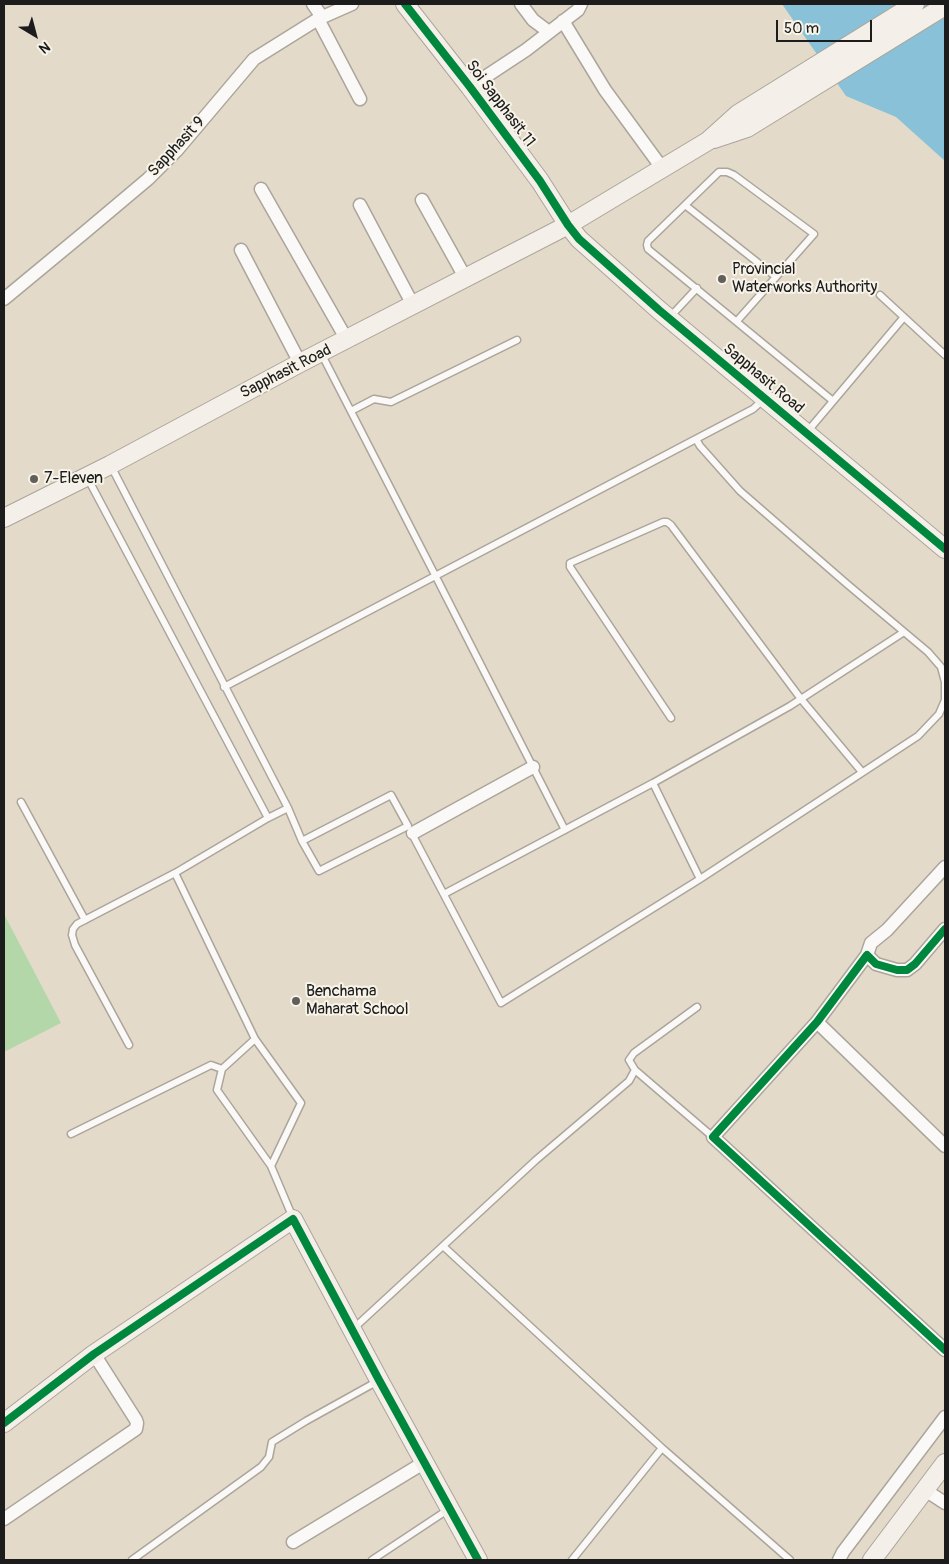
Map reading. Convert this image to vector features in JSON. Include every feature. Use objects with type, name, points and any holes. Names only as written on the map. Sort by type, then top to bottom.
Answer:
[{"type":"street","points":[[313,4],[360,99]]},
{"type":"street","name":"Sapphasit 9","points":[[4,299],[148,179],[177,150],[254,59],[320,18],[352,4]]},
{"type":"street","name":"Soi Sapphasit 11","points":[[405,4],[540,181],[568,224]]},
{"type":"street","points":[[521,4],[533,20],[549,32]]},
{"type":"street","points":[[470,87],[526,50],[578,10],[581,4]]},
{"type":"street","name":"Sapphasit Road","points":[[742,121],[916,4]]},
{"type":"street","name":"Sapphasit Road","points":[[4,518],[110,465],[300,363],[568,224],[742,121],[945,6]]},
{"type":"street","points":[[563,21],[605,90],[662,168]]},
{"type":"street","points":[[261,189],[347,340]]},
{"type":"street","points":[[422,200],[466,278]]},
{"type":"street","points":[[360,205],[413,305]]},
{"type":"street","name":"Sapphasit Road","points":[[568,224],[583,243],[669,318],[945,549]]},
{"type":"street","points":[[241,250],[300,363]]},
{"type":"street","points":[[410,830],[533,767]]},
{"type":"street","points":[[945,867],[887,930],[871,943],[867,955],[818,1022],[713,1136],[945,1350]]},
{"type":"street","points":[[867,955],[876,964],[896,970],[907,970],[915,964],[945,929]]},
{"type":"street","points":[[818,1022],[945,1146]]},
{"type":"street","points":[[4,1423],[94,1354],[293,1219],[478,1560]]},
{"type":"street","points":[[4,1519],[136,1429],[136,1420],[94,1354]]},
{"type":"street","points":[[839,1560],[843,1552],[945,1417]]},
{"type":"street","points":[[294,1542],[424,1462]]},
{"type":"street","points":[[872,1560],[945,1463]]},
{"type":"street","points":[[925,1490],[945,1503]]},
{"type":"lane","points":[[737,322],[814,234],[734,175],[727,172],[719,172],[648,240],[647,245],[651,252],[833,401]]},
{"type":"lane","points":[[685,205],[776,277]]},
{"type":"lane","points":[[669,318],[697,288]]},
{"type":"lane","points":[[880,294],[945,355]]},
{"type":"lane","points":[[806,433],[904,316]]},
{"type":"lane","points":[[351,411],[374,399],[391,402],[517,340]]},
{"type":"lane","points":[[321,353],[565,830]]},
{"type":"lane","points":[[224,687],[753,409],[765,398]]},
{"type":"lane","points":[[302,841],[391,795],[501,1003],[700,879],[918,736],[938,714],[945,700],[945,682],[941,667],[928,652],[846,584],[740,491],[696,439]]},
{"type":"lane","points":[[110,465],[319,871],[410,830]]},
{"type":"lane","points":[[87,476],[268,818]]},
{"type":"lane","points":[[671,718],[570,567],[570,563],[574,561],[663,522],[668,522],[671,525],[801,699],[862,772]]},
{"type":"lane","points":[[444,894],[653,784],[801,699],[904,632]]},
{"type":"lane","points":[[653,784],[700,879]]},
{"type":"lane","points":[[21,802],[85,920]]},
{"type":"lane","points":[[128,1045],[75,945],[72,934],[73,929],[77,924],[175,873],[288,808]]},
{"type":"lane","points":[[175,873],[255,1039],[301,1103],[271,1166]]},
{"type":"lane","points":[[697,1007],[634,1053],[629,1060],[635,1070],[713,1136]]},
{"type":"lane","points":[[255,1039],[222,1069],[216,1090],[271,1166],[293,1219]]},
{"type":"lane","points":[[71,1134],[211,1065],[222,1069]]},
{"type":"lane","points":[[352,1330],[536,1160],[628,1081],[635,1070]]},
{"type":"lane","points":[[442,1246],[662,1448],[790,1560]]},
{"type":"lane","points":[[132,1560],[261,1467],[269,1457],[272,1442],[379,1380]]},
{"type":"lane","points":[[572,1560],[662,1448]]},
{"type":"lane","points":[[372,1560],[450,1509]]},
{"type":"green space","points":[[4,914],[61,1023],[4,1052]]},
{"type":"water","points":[[782,4],[931,4],[945,14],[945,161],[896,117],[846,96]]},
{"type":"cycle path","points":[[405,4],[540,181],[579,239],[659,310],[945,549]]},
{"type":"cycle path","points":[[945,929],[915,964],[907,970],[897,970],[876,964],[867,955],[817,1022],[713,1137],[945,1350]]},
{"type":"cycle path","points":[[4,1423],[94,1354],[293,1219],[478,1560]]},
{"type":"place","name":"Provincial Waterworks Authority","points":[[722,279]]},
{"type":"place","name":"7-Eleven","points":[[34,479]]},
{"type":"place","name":"Benchama Maharat School","points":[[296,1001]]}]
